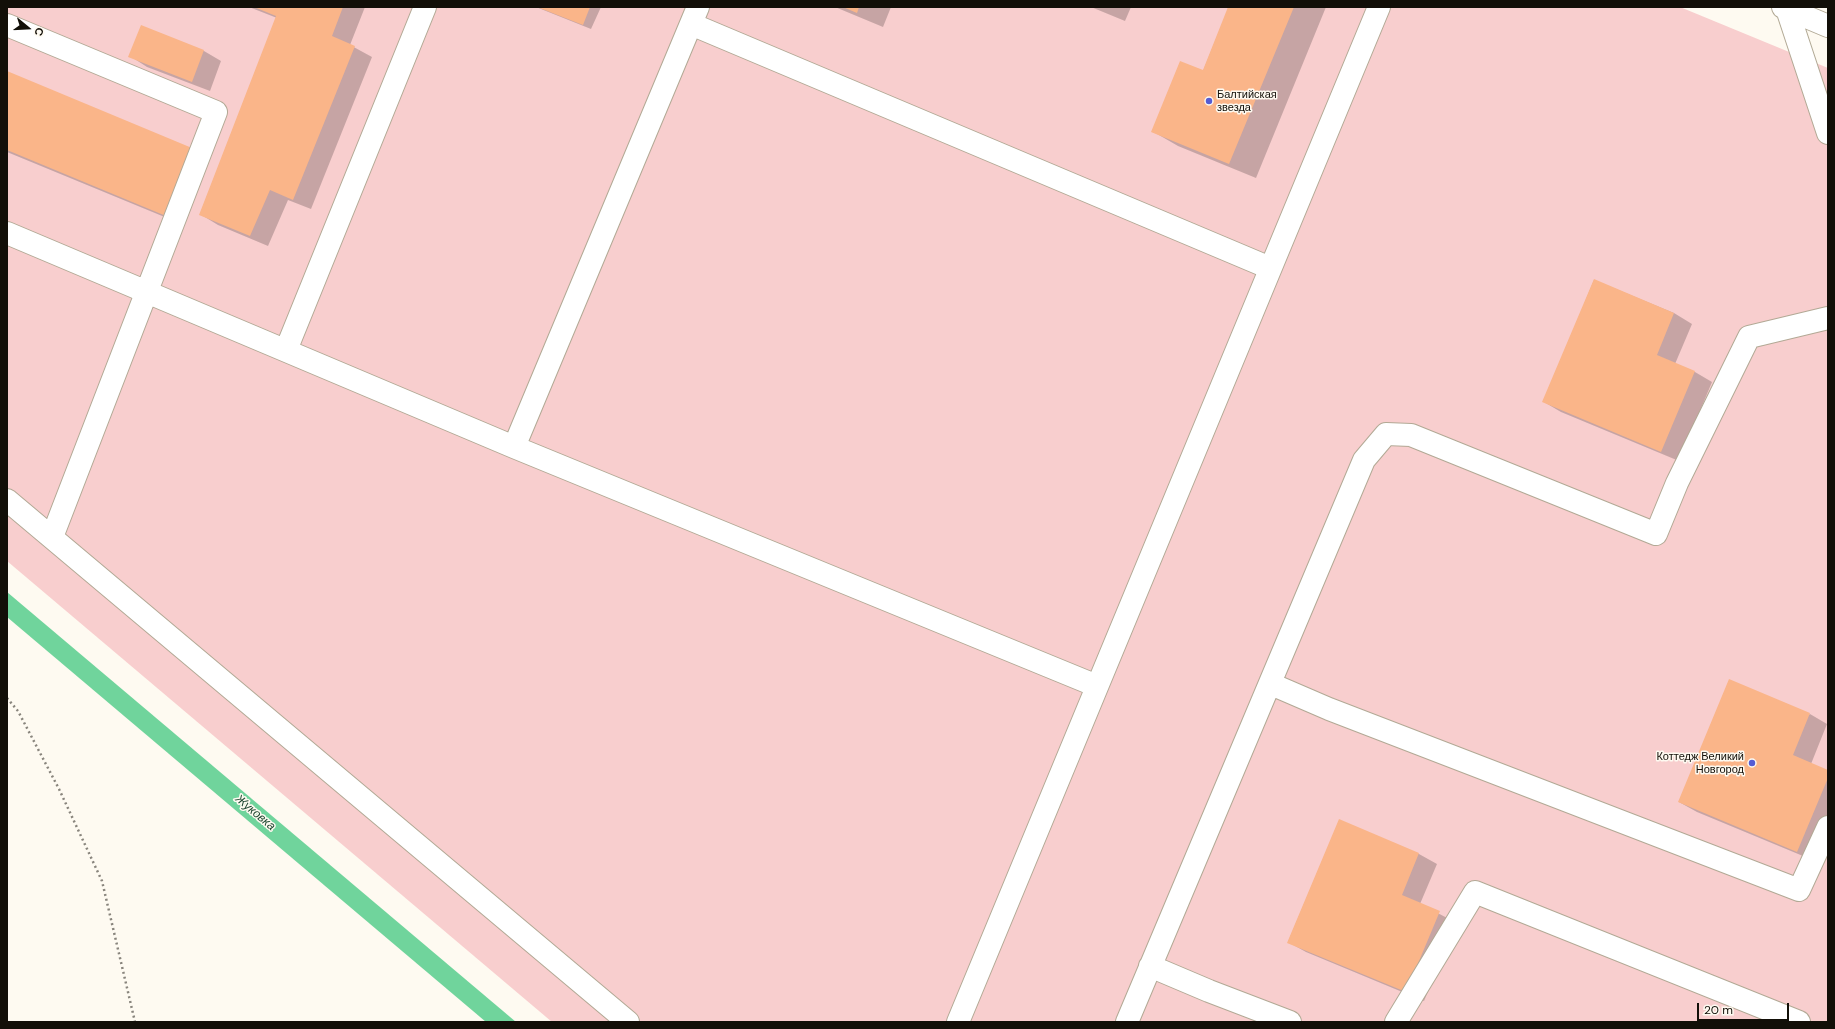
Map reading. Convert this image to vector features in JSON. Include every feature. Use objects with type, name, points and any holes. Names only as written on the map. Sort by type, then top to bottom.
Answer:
[{"type":"lane","points":[[286,350],[425,7]]},
{"type":"lane","points":[[958,1022],[1379,7]]},
{"type":"lane","points":[[1785,8],[1828,26]]},
{"type":"lane","points":[[1785,8],[1828,133]]},
{"type":"lane","points":[[514,447],[694,16],[1270,268]]},
{"type":"lane","points":[[7,25],[216,112],[52,537]]},
{"type":"lane","points":[[7,233],[514,447],[1097,686]]},
{"type":"lane","points":[[1127,1022],[1271,684],[1364,460],[1386,434],[1411,435],[1656,534],[1678,483],[1749,337],[1828,318]]},
{"type":"lane","points":[[7,500],[628,1022]]},
{"type":"lane","points":[[1271,684],[1329,709],[1799,890],[1828,827]]},
{"type":"lane","points":[[1396,1022],[1475,892],[1799,1022]]},
{"type":"lane","points":[[1150,966],[1209,991],[1290,1022]]},
{"type":"path","points":[[7,698],[18,711],[59,789],[102,881],[135,1022]]},
{"type":"shaded area","points":[[7,7],[1680,7],[1828,68],[1828,1022],[552,1022],[7,561]]},
{"type":"water","name":"Жуковка","points":[[7,592],[516,1022],[486,1022],[7,617]]},
{"type":"building","points":[[254,7],[343,7],[332,36],[355,46],[293,200],[270,190],[250,236],[199,215],[276,16]]},
{"type":"building","points":[[537,7],[590,7],[583,25]]},
{"type":"building","points":[[843,7],[859,7],[857,13]]},
{"type":"building","name":"Балтийская звезда","points":[[1228,7],[1294,7],[1229,164],[1151,132],[1180,61],[1203,70]]},
{"type":"building","points":[[141,25],[204,50],[192,82],[128,57]]},
{"type":"building","points":[[7,71],[192,148],[166,216],[7,150]]},
{"type":"building","points":[[1594,279],[1674,313],[1657,355],[1695,371],[1661,452],[1542,402]]},
{"type":"building","name":"Коттедж Великий Новгород","points":[[1729,679],[1810,713],[1793,755],[1828,770],[1828,778],[1797,852],[1678,802]]},
{"type":"building","points":[[1339,819],[1419,853],[1402,895],[1440,911],[1406,992],[1287,943]]},
{"type":"place","name":"Балтийская звезда","points":[[1209,101]]},
{"type":"place","name":"Коттедж Великий Новгород","points":[[1752,763]]}]
